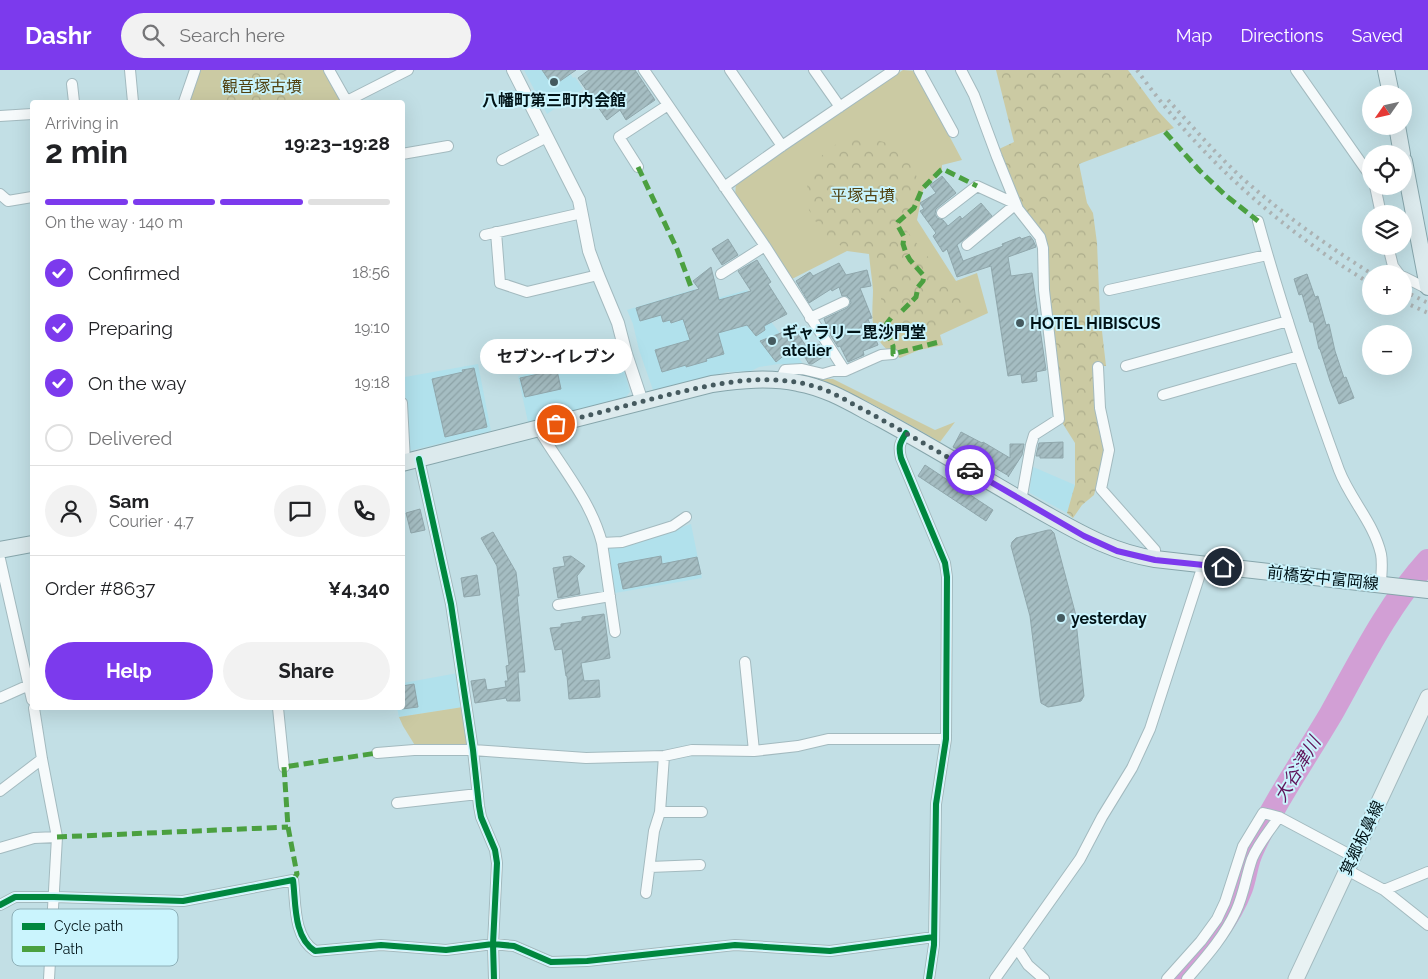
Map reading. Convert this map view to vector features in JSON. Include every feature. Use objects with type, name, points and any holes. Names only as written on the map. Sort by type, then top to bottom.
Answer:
[{"type":"main road","points":[[1386,70],[1389,85]]},
{"type":"main road","points":[[1410,195],[1427,285]]},
{"type":"main road","name":"前橋安中富岡線","points":[[409,461],[712,384],[762,379],[798,382],[821,388],[840,397],[906,432],[1021,501],[1117,551],[1155,560],[1428,590]]},
{"type":"main road","points":[[0,550],[30,544]]},
{"type":"main road","name":"箕郷板鼻線","points":[[1296,979],[1428,696]]},
{"type":"street","points":[[130,70],[133,100]]},
{"type":"street","points":[[185,100],[195,70]]},
{"type":"street","points":[[329,70],[346,100]]},
{"type":"street","points":[[351,100],[408,70]]},
{"type":"street","points":[[513,70],[576,193],[590,251],[618,322],[626,354],[642,402]]},
{"type":"street","points":[[644,70],[764,246],[845,371]]},
{"type":"street","points":[[730,70],[782,146]]},
{"type":"street","points":[[814,70],[840,107]]},
{"type":"street","points":[[724,187],[894,70]]},
{"type":"street","points":[[919,70],[953,132]]},
{"type":"street","points":[[961,70],[974,95],[1018,209],[1040,237],[1043,248],[1044,290],[1059,419],[1034,435],[1030,445],[1021,501]]},
{"type":"street","points":[[1296,70],[1362,164]]},
{"type":"street","points":[[72,84],[74,100]]},
{"type":"street","points":[[638,167],[619,137],[668,104]]},
{"type":"street","points":[[0,116],[30,114]]},
{"type":"street","points":[[502,160],[547,137]]},
{"type":"street","points":[[405,153],[448,146]]},
{"type":"street","points":[[942,213],[978,186],[1016,204]]},
{"type":"street","points":[[0,194],[8,201],[30,197]]},
{"type":"street","points":[[967,245],[1016,204]]},
{"type":"street","points":[[485,234],[582,213]]},
{"type":"street","points":[[1258,221],[1299,356],[1341,475],[1374,533],[1381,555],[1380,585]]},
{"type":"street","points":[[496,232],[500,283],[527,292],[598,275]]},
{"type":"street","points":[[721,274],[764,246]]},
{"type":"street","points":[[1109,290],[1267,255]]},
{"type":"street","points":[[1412,280],[1427,285]]},
{"type":"street","points":[[810,318],[844,302]]},
{"type":"street","points":[[1126,366],[1288,321]]},
{"type":"street","points":[[780,380],[785,370],[802,369],[823,374],[833,371],[845,371],[881,355],[893,354]]},
{"type":"street","points":[[1163,395],[1299,356]]},
{"type":"street","points":[[1098,367],[1100,408],[1109,450],[1101,490],[1155,550],[1155,560]]},
{"type":"street","points":[[405,428],[409,461],[451,604],[481,817],[495,850],[497,863],[493,944],[494,979]]},
{"type":"street","points":[[538,428],[576,486],[593,518],[602,543],[615,632]]},
{"type":"street","points":[[906,432],[899,449],[901,458],[945,563],[946,577],[946,739],[936,804],[934,937],[929,979]]},
{"type":"street","points":[[602,543],[622,542],[673,526],[686,517]]},
{"type":"street","points":[[0,559],[30,690]]},
{"type":"street","points":[[995,979],[1080,859],[1102,816],[1132,768],[1150,729],[1203,565]]},
{"type":"street","points":[[558,605],[610,596]]},
{"type":"street","points":[[745,662],[754,751]]},
{"type":"street","points":[[0,698],[29,685]]},
{"type":"street","points":[[34,710],[57,837],[53,909]]},
{"type":"street","points":[[278,710],[284,767]]},
{"type":"street","points":[[377,753],[414,750],[472,750],[586,758],[664,756],[692,750],[754,751],[798,746],[828,739],[946,739]]},
{"type":"street","points":[[646,893],[654,831],[660,812],[664,756]]},
{"type":"street","points":[[0,791],[42,759]]},
{"type":"street","points":[[397,803],[478,794]]},
{"type":"street","points":[[660,812],[702,812]]},
{"type":"street","points":[[1167,979],[1201,941],[1217,919],[1225,902],[1243,846],[1263,812],[1274,816],[1351,863],[1428,925]]},
{"type":"street","points":[[1187,979],[1212,950],[1226,930],[1242,895],[1255,852],[1274,816]]},
{"type":"street","points":[[0,848],[34,838],[57,837]]},
{"type":"street","points":[[650,866],[700,866]]},
{"type":"street","points":[[1384,890],[1428,872]]},
{"type":"street","points":[[0,905],[15,897],[183,901],[293,880],[298,927],[306,942],[315,951],[381,945],[446,950],[493,944],[514,946],[551,962],[587,961],[736,945],[830,951],[934,937]]},
{"type":"street","points":[[1017,948],[1028,965],[1044,979]]},
{"type":"street","points":[[48,979],[49,966]]},
{"type":"shaded area","points":[[524,70],[568,70],[583,89],[547,114]]},
{"type":"shaded area","points":[[695,289],[700,303],[747,290],[804,365],[779,364],[759,367],[751,371],[727,372],[656,392],[653,390],[627,310]]},
{"type":"shaded area","points":[[620,354],[630,392],[625,398],[528,422],[518,376]]},
{"type":"shaded area","points":[[478,364],[491,431],[409,451],[405,377]]},
{"type":"shaded area","points":[[1031,466],[1075,485],[1067,513],[1030,493]]},
{"type":"shaded area","points":[[691,524],[702,578],[615,593],[608,559],[609,546],[623,546]]},
{"type":"shaded area","points":[[458,673],[463,707],[399,717],[397,710],[405,710],[405,683]]},
{"type":"green space","points":[[199,70],[323,70],[341,100],[189,100]]},
{"type":"green space","name":"観音塚古墳","points":[[255,70],[284,70],[298,85],[302,100],[221,100],[222,94],[239,76]]},
{"type":"green space","points":[[903,70],[915,71],[962,160],[942,165],[942,171],[923,190],[917,220],[956,281],[977,273],[988,313],[940,335],[943,345],[919,350],[900,358],[884,347],[879,341],[873,326],[873,290],[869,254],[847,251],[792,279],[735,197],[736,182]]},
{"type":"green space","points":[[996,70],[1128,70],[1158,111],[1174,128],[1079,164],[1087,203],[1093,213],[1097,243],[1100,314],[1106,366],[1096,366],[1105,451],[1094,495],[1082,505],[1073,518],[1067,513],[1075,485],[1075,443],[1063,424],[1043,234],[1022,207],[999,149],[1014,142]]},
{"type":"green space","name":"平塚古墳","points":[[867,137],[894,145],[913,165],[921,191],[916,218],[906,230],[973,312],[886,346],[876,250],[846,249],[823,234],[809,210],[807,183],[819,158],[840,141]]},
{"type":"green space","points":[[811,378],[833,379],[935,430],[955,422],[940,442],[893,415],[845,391]]},
{"type":"green space","points":[[463,707],[468,747],[416,747],[399,717]]},
{"type":"building","name":"八幡町第三町内会館","points":[[542,70],[576,70],[553,86]]},
{"type":"building","points":[[589,70],[635,70],[655,100],[626,120],[620,110],[607,120],[578,78]]},
{"type":"building","points":[[942,176],[956,193],[936,209],[935,214],[937,218],[943,220],[948,226],[960,216],[962,219],[981,203],[992,216],[957,245],[963,261],[1003,246],[1002,244],[1020,237],[1021,239],[1030,236],[1033,240],[1036,247],[1008,257],[1011,276],[1032,273],[1046,370],[1036,372],[1037,381],[1022,383],[1021,374],[1008,376],[991,266],[957,277],[947,249],[943,252],[933,236],[936,233],[920,211],[924,209],[920,203],[936,193],[930,185]]},
{"type":"building","points":[[728,239],[738,255],[722,265],[712,249]]},
{"type":"building","points":[[757,260],[771,282],[768,284],[787,314],[764,326],[765,330],[756,336],[747,325],[718,333],[724,354],[706,359],[707,361],[662,372],[655,350],[690,340],[683,319],[671,323],[670,320],[663,322],[661,315],[640,321],[636,308],[699,289],[693,281],[711,267],[719,300],[751,291],[738,271]]},
{"type":"building","points":[[839,263],[846,275],[867,270],[871,286],[860,288],[872,318],[868,319],[878,345],[863,351],[864,355],[848,362],[840,346],[838,347],[831,336],[824,319],[847,308],[851,303],[850,299],[847,296],[842,296],[839,287],[832,291],[831,289],[809,303],[796,281],[810,272],[813,276]]},
{"type":"building","points":[[1307,274],[1315,297],[1318,296],[1326,325],[1329,324],[1344,378],[1346,377],[1354,398],[1339,404],[1319,349],[1313,322],[1310,322],[1302,294],[1299,295],[1294,279]]},
{"type":"building","points":[[794,328],[808,349],[798,356],[793,348],[776,362],[760,341]]},
{"type":"building","points":[[819,344],[826,355],[809,364],[803,354]]},
{"type":"building","points":[[474,368],[487,427],[445,437],[432,379]]},
{"type":"building","points":[[557,370],[561,389],[525,397],[520,378]]},
{"type":"building","points":[[961,432],[1010,458],[1010,444],[1024,444],[1022,455],[1009,476],[971,454],[971,456],[953,447]]},
{"type":"building","points":[[1063,442],[1063,458],[1040,458],[1040,456],[1036,456],[1039,443]]},
{"type":"building","points":[[925,465],[993,510],[986,521],[918,476]]},
{"type":"building","points":[[420,509],[425,530],[411,533],[406,513]]},
{"type":"building","name":"yesterday","points":[[1048,530],[1054,533],[1075,612],[1084,696],[1081,701],[1048,707],[1041,703],[1030,616],[1011,546],[1016,538]]},
{"type":"building","points":[[493,532],[516,572],[525,672],[518,672],[520,701],[507,701],[506,698],[475,703],[471,681],[485,679],[487,690],[506,687],[505,681],[508,681],[506,666],[509,665],[497,566],[481,538]]},
{"type":"building","points":[[571,556],[585,566],[577,576],[580,594],[558,598],[553,568],[565,566],[563,557]]},
{"type":"building","points":[[661,556],[662,564],[697,557],[701,574],[623,589],[618,564]]},
{"type":"building","points":[[477,575],[480,595],[464,597],[461,578]]},
{"type":"building","points":[[604,614],[610,658],[581,663],[584,681],[599,680],[600,697],[569,699],[562,649],[555,650],[550,628],[561,627],[561,624],[582,621],[582,617]]},
{"type":"building","points":[[414,684],[418,707],[405,709],[405,686]]},
{"type":"waterway","name":"大谷津川","points":[[1176,979],[1213,936],[1229,914],[1241,888],[1251,853],[1271,813],[1331,714],[1387,615],[1428,561]]},
{"type":"railway","points":[[1137,70],[1157,97],[1201,148],[1249,195],[1334,261],[1362,278]]},
{"type":"railway","points":[[1168,100],[1223,159],[1257,191],[1305,229],[1362,268]]},
{"type":"railway","points":[[1412,295],[1428,303]]},
{"type":"railway","points":[[1412,306],[1428,313]]},
{"type":"marked path","points":[[1165,132],[1200,171],[1224,194],[1258,221]]},
{"type":"marked path","points":[[638,167],[677,249],[691,287]]},
{"type":"marked path","points":[[902,311],[916,297],[918,287],[923,281],[924,276],[906,253],[903,244],[904,237],[897,224],[898,222],[914,208],[922,189],[943,169],[977,186]]},
{"type":"marked path","points":[[891,318],[885,329],[893,346],[893,354],[939,342]]},
{"type":"marked path","points":[[293,880],[297,874],[288,827],[284,767],[377,753]]},
{"type":"marked path","points":[[57,837],[288,827]]},
{"type":"cycle path","points":[[906,433],[900,445],[901,458],[945,563],[947,577],[946,739],[936,804],[934,945],[929,979]]},
{"type":"cycle path","points":[[419,459],[451,604],[481,817],[495,850],[497,863],[493,944],[494,979]]},
{"type":"cycle path","points":[[0,905],[15,897],[183,901],[293,880],[295,909],[299,928],[308,945],[315,951],[381,945],[446,950],[493,944],[514,946],[551,962],[587,961],[735,945],[830,951],[934,937]]},
{"type":"way so far","points":[[556,424],[712,384],[741,380],[780,380],[821,388],[906,432],[970,470]]},
{"type":"place","name":"八幡町第三町内会館","points":[[554,82]]},
{"type":"place","name":"HOTEL HIBISCUS","points":[[1020,323]]},
{"type":"place","name":"ギャラリー毘沙門堂 atelier","points":[[772,341]]},
{"type":"place","name":"セブン-イレブン","points":[[556,424]]},
{"type":"place","name":"yesterday","points":[[1061,618]]},
{"type":"route","points":[[970,470],[1084,536],[1117,551],[1155,560],[1223,567]]}]
